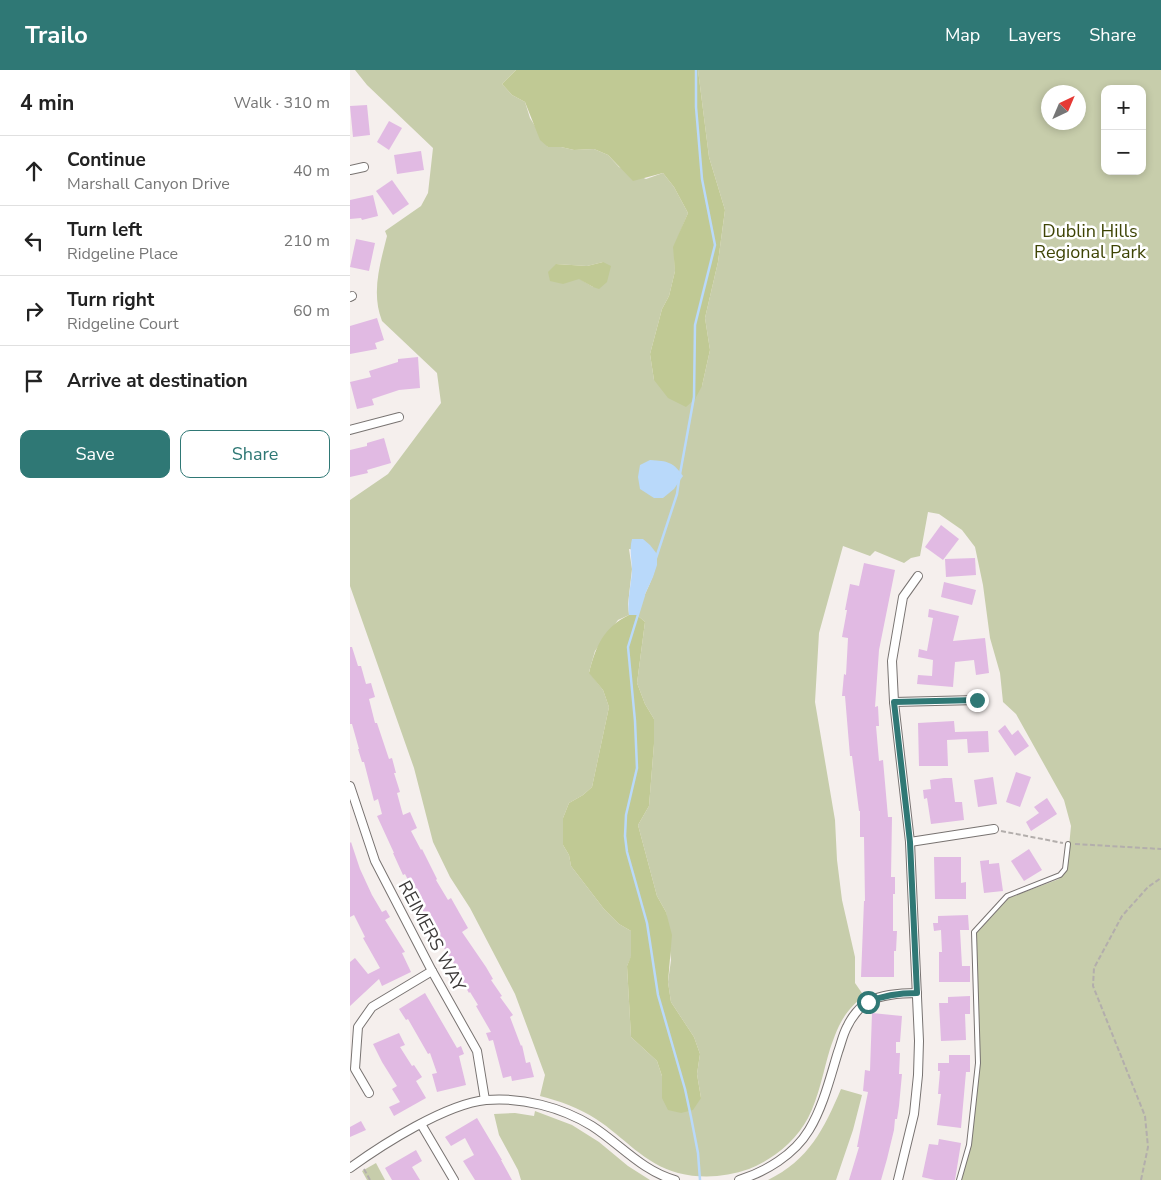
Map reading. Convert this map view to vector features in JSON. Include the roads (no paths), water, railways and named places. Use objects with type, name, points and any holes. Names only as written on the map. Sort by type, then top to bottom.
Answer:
[{"type":"street","points":[[350,170],[364,167]]},
{"type":"street","points":[[350,430],[399,417]]},
{"type":"street","points":[[898,1180],[914,1114],[918,1075],[917,993],[910,842],[894,702],[892,661],[903,597],[918,576]]},
{"type":"street","points":[[894,702],[977,700]]},
{"type":"street","name":"REIMERS WAY","points":[[350,786],[374,861],[432,971],[478,1050],[485,1100]]},
{"type":"street","points":[[910,842],[994,829]]},
{"type":"street","points":[[369,1093],[355,1069],[358,1027],[372,1007],[432,971]]},
{"type":"street","points":[[739,1180],[771,1166],[797,1145],[808,1132],[818,1111],[846,1028],[856,1013],[868,1002],[882,996],[917,993]]},
{"type":"street","points":[[350,1168],[360,1160],[421,1124],[451,1110],[485,1100],[518,1100],[547,1106],[570,1115],[592,1127],[647,1169],[675,1180]]},
{"type":"street","points":[[421,1124],[454,1180]]},
{"type":"lane","points":[[959,1180],[969,1144],[978,1063],[974,932],[1007,896],[1060,875],[1065,869],[1068,844]]},
{"type":"water","points":[[650,460],[670,463],[683,476],[674,489],[663,498],[654,498],[640,489],[638,477],[640,465]]},
{"type":"water","points":[[632,539],[643,539],[657,554],[657,565],[637,615],[629,615]]},
{"type":"waterway","points":[[680,474],[694,397],[695,325],[715,245],[702,179],[696,107],[696,70]]},
{"type":"waterway","points":[[656,558],[677,494],[679,480]]},
{"type":"waterway","points":[[644,595],[628,647],[637,768],[626,815],[625,836],[627,852],[647,923],[658,995],[685,1089],[698,1153],[700,1180]]},
{"type":"park label","name":"Dublin Hills Regional Park","points":[[1090,241]]}]
